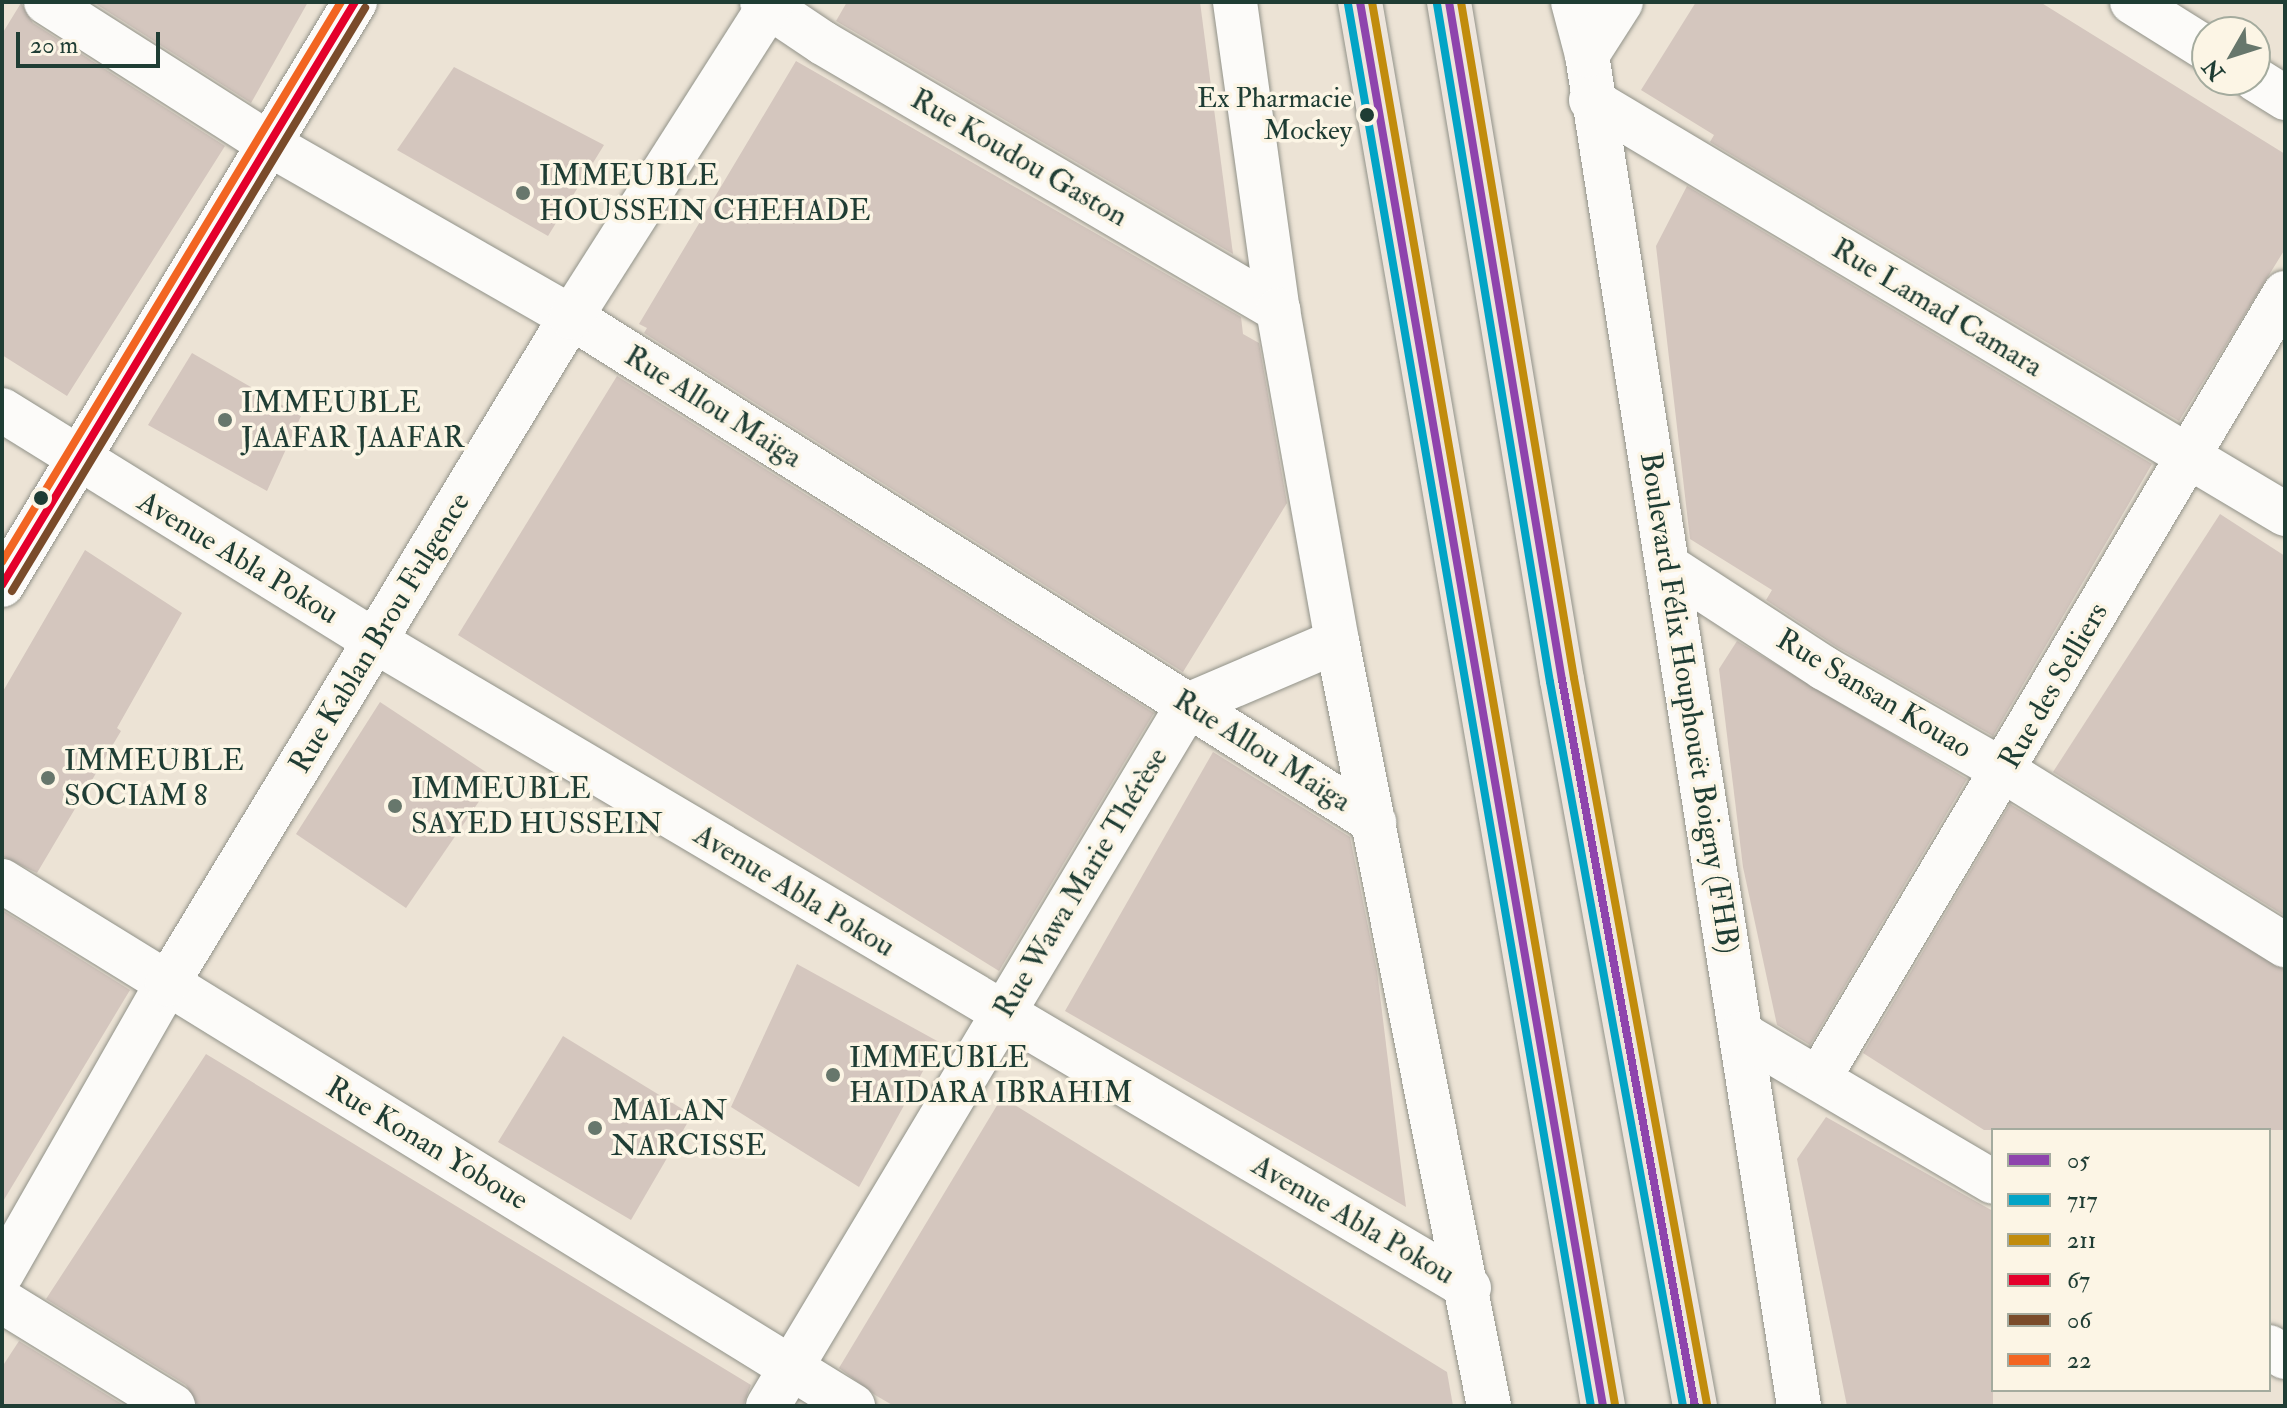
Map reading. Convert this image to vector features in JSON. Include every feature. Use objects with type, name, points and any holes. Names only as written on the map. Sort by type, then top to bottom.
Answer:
[{"type":"main road","points":[[1360,2],[1603,1406]]},
{"type":"main road","points":[[1449,2],[1562,680],[1695,1406]]},
{"type":"street","name":"Rue Allou Maïga","points":[[46,2],[269,144],[571,317],[1374,822]]},
{"type":"street","points":[[2,585],[355,2]]},
{"type":"street","points":[[1235,2],[1278,310],[1337,641],[1469,1288],[1489,1406]]},
{"type":"street","name":"Boulevard Félix Houphouët Boigny (FHB)","points":[[1573,2],[1587,55],[1591,100],[1669,567],[1799,1406]]},
{"type":"street","points":[[1587,55],[1621,2]]},
{"type":"street","points":[[2132,2],[2191,39]]},
{"type":"street","name":"Rue Koudou Gaston","points":[[768,3],[837,51],[1278,310]]},
{"type":"street","name":"Rue Kablan Brou Fulgence","points":[[2,1273],[167,984],[571,317],[768,3]]},
{"type":"street","name":"Rue Lamad Camara","points":[[1591,100],[2285,514]]},
{"type":"street","name":"Rue des Selliers","points":[[1819,1078],[2285,293]]},
{"type":"street","name":"Avenue Abla Pokou","points":[[2,410],[77,461],[375,641],[1469,1288]]},
{"type":"street","name":"Rue Sansan Kouao","points":[[1669,567],[1824,668],[2004,771],[2285,945]]},
{"type":"street","points":[[1188,705],[1337,641]]},
{"type":"street","name":"Rue Wawa Marie Thérèse","points":[[768,1406],[1188,705]]},
{"type":"street","name":"Rue Konan Yoboue","points":[[2,881],[853,1406]]},
{"type":"street","points":[[1742,1034],[1991,1181]]},
{"type":"street","points":[[2,1301],[173,1406]]},
{"type":"building","points":[[93,2],[308,2],[251,103]]},
{"type":"building","points":[[847,2],[1200,2],[1233,254],[836,21]]},
{"type":"building","points":[[1696,2],[2040,2],[2285,154],[2285,249],[2179,421],[1710,142],[1714,135],[1641,90]]},
{"type":"building","points":[[21,3],[33,23],[225,146],[67,396],[2,355],[2,34]]},
{"type":"building","points":[[796,61],[1241,317],[1243,334],[1259,343],[1287,503],[1183,672],[644,333],[647,328],[639,324]]},
{"type":"building","name":"IMMEUBLE HOUSSEIN CHEHADE","points":[[454,67],[604,145],[548,236],[397,150]]},
{"type":"building","points":[[1687,186],[2152,464],[1993,736],[1837,647],[1766,600],[1772,590],[1690,539],[1656,246]]},
{"type":"building","name":"IMMEUBLE JAAFAR JAAFAR","points":[[192,353],[301,416],[267,491],[148,425]]},
{"type":"building","points":[[617,376],[1154,713],[999,971],[458,635]]},
{"type":"building","points":[[2220,514],[2285,556],[2285,916],[2053,772]]},
{"type":"building","points":[[85,550],[182,613],[117,728],[121,731],[37,873],[2,856],[2,693]]},
{"type":"building","points":[[1737,641],[1967,779],[1810,1045],[1777,1025],[1743,867],[1719,669]]},
{"type":"building","name":"IMMEUBLE SAYED HUSSEIN","points":[[380,702],[495,778],[406,908],[296,834]]},
{"type":"building","points":[[1213,752],[1350,837],[1377,971],[1406,1207],[1065,1011]]},
{"type":"building","points":[[2010,804],[2285,970],[2285,1130],[1984,1130],[1863,1053]]},
{"type":"building","points":[[2,910],[130,990],[2,1203]]},
{"type":"building","name":"IMMEUBLE HAIDARA IBRAHIM","points":[[797,964],[939,1042],[859,1187],[731,1107]]},
{"type":"building","name":"MALAN NARCISSE","points":[[563,1036],[692,1115],[631,1220],[498,1142]]},
{"type":"building","points":[[206,1054],[751,1385],[743,1406],[198,1406],[186,1385],[46,1299]]},
{"type":"building","points":[[1002,1097],[1447,1372],[1453,1406],[894,1406],[875,1395],[839,1368]]},
{"type":"building","points":[[1826,1117],[1991,1210],[1993,1406],[1847,1406],[1797,1159]]},
{"type":"building","points":[[19,1341],[125,1406],[2,1406],[2,1367]]},
{"type":"transit line","name":"22","points":[[2,562],[341,2]]},
{"type":"transit line","name":"67","points":[[2,585],[355,2]]},
{"type":"transit line","name":"05","points":[[1360,2],[1603,1406]]},
{"type":"transit line","name":"211","points":[[1372,2],[1615,1404]]},
{"type":"transit line","name":"05","points":[[1449,2],[1562,680],[1695,1406]]},
{"type":"transit line","name":"211","points":[[1461,2],[1574,678],[1707,1404]]},
{"type":"transit line","name":"717","points":[[1348,4],[1591,1406]]},
{"type":"transit line","name":"717","points":[[1437,4],[1550,682],[1683,1406]]},
{"type":"transit line","name":"06","points":[[12,591],[365,8]]},
{"type":"place","name":"Ex Pharmacie Mockey","points":[[1367,115]]},
{"type":"place","name":"IMMEUBLE HOUSSEIN CHEHADE","points":[[523,193]]},
{"type":"place","name":"IMMEUBLE JAAFAR JAAFAR","points":[[225,420]]},
{"type":"place","name":"IMMEUBLE SOCIAM 8","points":[[48,778]]},
{"type":"place","name":"IMMEUBLE SAYED HUSSEIN","points":[[395,806]]},
{"type":"place","name":"IMMEUBLE HAIDARA IBRAHIM","points":[[833,1075]]},
{"type":"place","name":"MALAN NARCISSE","points":[[595,1128]]}]
